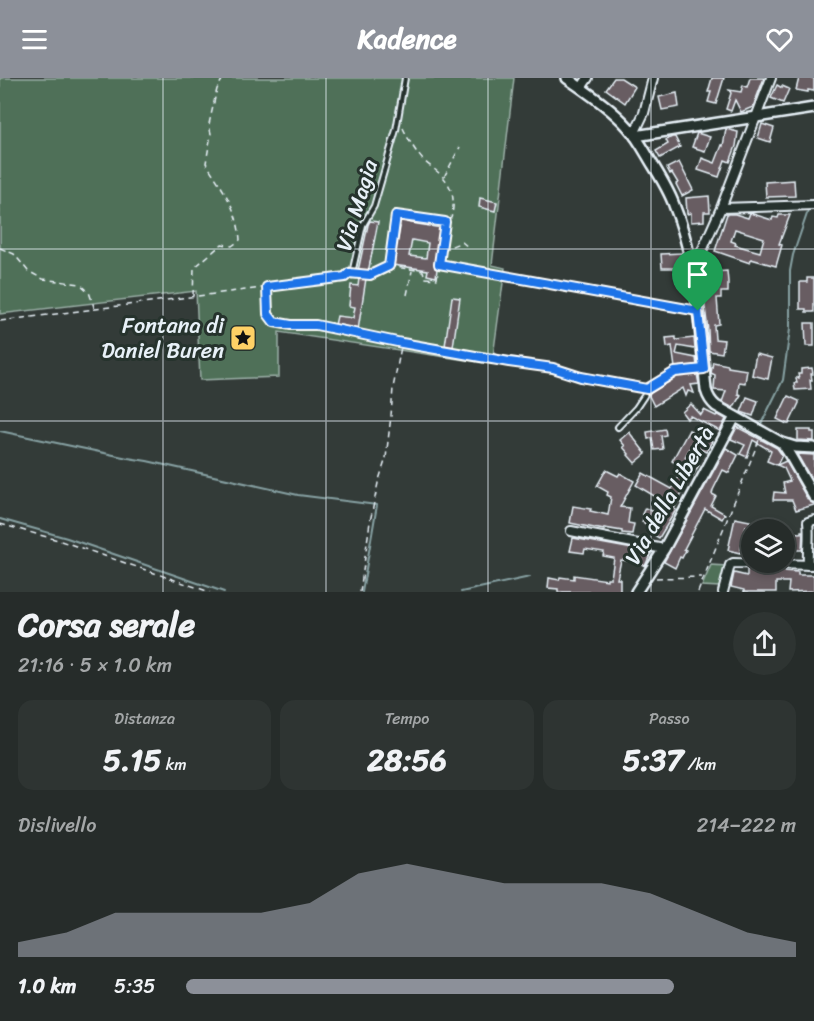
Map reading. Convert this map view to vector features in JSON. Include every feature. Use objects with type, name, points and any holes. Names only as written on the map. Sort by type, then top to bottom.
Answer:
[{"type":"street","points":[[567,78],[619,118],[635,135],[674,203],[693,271],[704,369],[708,397],[711,402],[782,443],[795,447],[814,448]]},
{"type":"street","points":[[581,88],[588,78]]},
{"type":"street","points":[[635,135],[644,113],[653,78]]},
{"type":"street","points":[[693,271],[722,207],[771,78]]},
{"type":"street","points":[[635,135],[814,108]]},
{"type":"street","points":[[722,207],[814,205]]},
{"type":"street","name":"Via della Libertà","points":[[636,592],[664,549],[735,417]]},
{"type":"street","points":[[782,443],[814,497]]},
{"type":"street","points":[[723,592],[730,565],[733,563],[811,565],[807,547],[810,531],[808,522],[814,520]]},
{"type":"street","points":[[571,531],[664,549]]},
{"type":"lane","name":"Via Magia","points":[[267,287],[345,277],[353,269],[363,225],[374,206],[398,119],[405,78]]},
{"type":"lane","points":[[439,264],[698,311]]},
{"type":"lane","points":[[267,287],[268,314],[274,322],[316,325],[402,343],[553,368],[581,377],[647,389]]},
{"type":"lane","points":[[618,427],[636,408],[647,389],[675,372],[704,369]]},
{"type":"path","points":[[193,297],[194,268],[222,244],[232,246],[240,240],[239,227],[231,202],[206,163],[212,134],[209,124],[217,89],[223,78]]},
{"type":"path","points":[[389,266],[396,215],[445,222],[451,218],[454,207],[452,192],[444,178],[421,157],[398,119]]},
{"type":"path","points":[[444,178],[460,147]]},
{"type":"path","points":[[349,273],[370,275],[389,266],[423,272],[425,278],[437,279],[445,222]]},
{"type":"path","points":[[441,250],[462,242],[469,248]]},
{"type":"path","points":[[0,248],[14,254],[28,271],[43,279],[80,284],[89,292],[95,310]]},
{"type":"path","points":[[407,296],[412,270]]},
{"type":"path","points":[[0,321],[267,287]]},
{"type":"path","points":[[360,592],[370,522],[386,458],[393,388],[402,343]]},
{"type":"path","points":[[698,592],[762,431]]},
{"type":"path","points":[[0,524],[58,540],[210,592]]},
{"type":"path","points":[[644,578],[703,577]]},
{"type":"green space","points":[[0,78],[514,78],[492,265],[505,268],[492,364],[279,332],[279,377],[200,380],[196,291],[0,314]]},
{"type":"green space","points":[[711,565],[726,566],[720,587],[702,586]]},
{"type":"building","points":[[614,78],[621,78],[635,87],[625,103],[606,89]]},
{"type":"building","points":[[712,78],[724,78],[716,104],[708,102]]},
{"type":"building","points":[[750,78],[764,78],[753,107],[741,112],[735,100],[731,111],[726,109],[731,93],[729,90],[741,92],[743,85],[747,87]]},
{"type":"building","points":[[799,78],[814,78],[814,91],[796,90]]},
{"type":"building","points":[[777,85],[789,89],[783,103],[771,98]]},
{"type":"building","points":[[677,93],[679,107],[662,110],[659,97]]},
{"type":"building","points":[[762,124],[774,128],[770,142],[758,138]]},
{"type":"building","points":[[726,129],[738,132],[730,162],[725,160],[719,177],[698,170],[702,158],[715,163],[723,146]]},
{"type":"building","points":[[697,133],[710,137],[705,151],[692,147]]},
{"type":"building","points":[[675,137],[680,147],[660,158],[656,151],[668,144],[666,140]]},
{"type":"building","points":[[679,162],[693,190],[682,196],[676,184],[678,183],[667,168]]},
{"type":"building","points":[[794,180],[795,196],[766,197],[765,182]]},
{"type":"building","points":[[709,196],[710,212],[704,212],[704,221],[691,222],[691,213],[687,214],[686,198]]},
{"type":"building","points":[[480,198],[497,202],[495,211],[479,207]]},
{"type":"building","points":[[750,213],[772,220],[773,217],[778,218],[779,215],[790,215],[779,244],[782,245],[776,266],[751,259],[750,263],[715,251],[727,214],[748,218]],"holes":[[[735,229],[764,238],[760,252],[735,245],[736,243],[731,241]]]},
{"type":"building","points":[[399,218],[407,219],[407,222],[442,228],[435,264],[436,277],[427,275],[428,270],[393,265],[400,227],[397,226]],"holes":[[[412,240],[428,243],[426,258],[409,256]]]},
{"type":"building","points":[[370,221],[378,222],[358,330],[335,325],[337,316],[353,318],[355,307],[349,306],[351,285],[358,286],[360,271],[358,271]]},
{"type":"building","points":[[682,253],[685,268],[662,268],[661,254]]},
{"type":"building","points":[[713,267],[714,272],[727,271],[728,292],[721,292],[721,298],[717,298],[719,324],[714,325],[715,339],[724,340],[722,353],[709,351],[702,268]]},
{"type":"building","points":[[807,278],[814,278],[814,312],[800,309],[800,282],[807,282]]},
{"type":"building","points":[[452,297],[460,298],[453,347],[445,346]]},
{"type":"building","points":[[805,323],[814,323],[814,346],[806,346]]},
{"type":"building","points":[[676,337],[676,340],[694,338],[695,349],[678,346],[676,354],[696,358],[697,366],[675,368],[672,346],[667,347],[666,338]]},
{"type":"building","points":[[756,354],[772,358],[768,379],[752,375]]},
{"type":"building","points":[[713,362],[747,370],[745,383],[739,382],[738,394],[741,395],[733,408],[722,402],[726,391],[714,390],[715,375],[711,373]]},
{"type":"building","points":[[812,368],[811,389],[795,390],[794,383],[797,383],[796,378],[799,378],[798,374],[801,374],[801,369]]},
{"type":"building","points":[[697,374],[699,384],[691,385],[694,393],[688,391],[686,396],[683,388],[654,406],[649,396],[650,393],[677,376]]},
{"type":"building","points":[[788,396],[799,403],[787,424],[777,419]]},
{"type":"building","points":[[747,397],[758,401],[753,416],[741,412]]},
{"type":"building","points":[[691,404],[701,415],[704,410],[726,419],[720,431],[690,416],[687,419],[682,412]]},
{"type":"building","points":[[737,427],[777,448],[782,455],[777,465],[767,461],[771,451],[753,440],[747,457],[740,454],[745,445],[731,439]]},
{"type":"building","points":[[665,429],[666,435],[661,436],[663,449],[654,450],[652,438],[648,439],[647,432]]},
{"type":"building","points":[[689,430],[712,441],[706,452],[692,445],[685,457],[699,465],[659,538],[649,532],[652,527],[642,522],[645,515],[642,514],[645,508],[659,514],[666,503],[636,485],[643,473],[672,489],[681,471],[672,461]]},
{"type":"building","points":[[798,430],[814,432],[814,441],[798,440]]},
{"type":"building","points":[[629,432],[646,454],[635,463],[620,440]]},
{"type":"building","points":[[726,448],[738,455],[729,473],[723,470],[713,490],[712,494],[716,496],[711,506],[725,514],[722,519],[705,509],[675,568],[664,562]]},
{"type":"building","points":[[797,454],[814,455],[814,484]]},
{"type":"building","points":[[786,461],[808,500],[814,505],[796,510],[792,500],[773,500],[774,492],[785,493],[783,483],[790,481],[784,468],[777,465]]},
{"type":"building","points":[[606,470],[618,476],[620,473],[634,481],[620,507],[630,508],[628,523],[634,524],[632,534],[570,523],[573,506],[608,515],[611,497],[607,495],[608,492],[597,486]]},
{"type":"building","points":[[735,518],[741,519],[740,553],[728,550]]},
{"type":"building","points":[[803,531],[802,550],[795,550],[795,533]]},
{"type":"building","points":[[573,538],[651,553],[645,566],[629,558],[629,561],[621,560],[617,579],[620,579],[620,592],[558,592],[558,589],[548,588],[549,578],[574,579],[574,575],[607,580],[611,578],[614,558],[603,556],[604,552],[585,549],[584,553],[570,551]]},
{"type":"building","points":[[795,572],[798,572],[798,575],[814,575],[814,591],[788,592],[789,582],[776,582],[776,592],[744,592],[744,590],[731,587],[734,573],[747,576],[747,573]]},
{"type":"waterway","points":[[761,424],[783,380],[790,329],[790,271],[808,211]]},
{"type":"waterway","points":[[0,431],[298,495],[377,505],[362,592]]},
{"type":"waterway","points":[[0,519],[67,538],[224,592]]},
{"type":"waterway","points":[[461,592],[530,577]]},
{"type":"place","name":"Fontana di Daniel Buren","points":[[243,338]]},
{"type":"route","points":[[396,215],[445,222],[439,264],[698,311],[704,369],[675,372],[647,389],[581,377],[553,368],[402,343],[316,325],[274,322],[268,314],[267,287],[345,277],[349,273],[370,275],[389,266],[396,215]]}]
